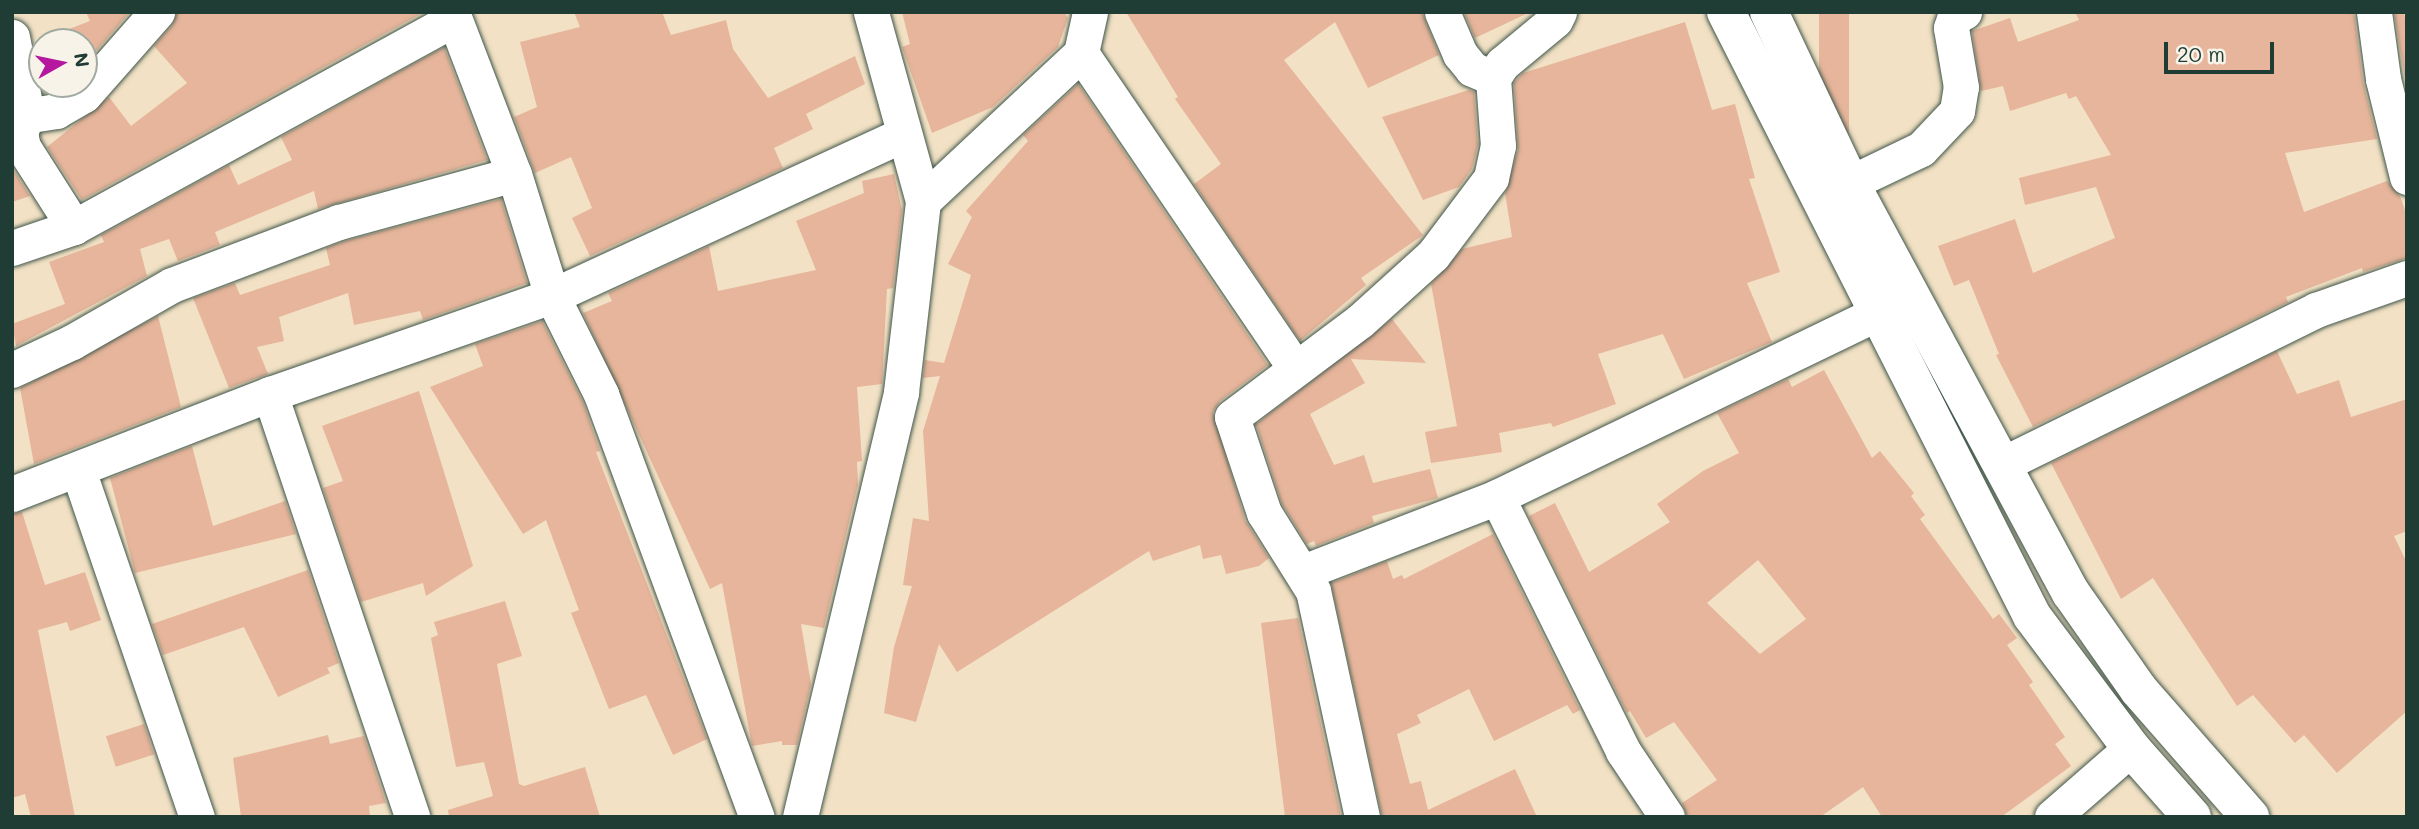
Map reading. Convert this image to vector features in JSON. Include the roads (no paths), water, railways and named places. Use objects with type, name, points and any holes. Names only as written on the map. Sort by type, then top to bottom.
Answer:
[{"type":"main road","points":[[1726,12],[2032,616],[2131,748],[2192,817]]},
{"type":"main road","points":[[1769,12],[1850,183],[2071,593],[2139,690],[2249,817]]},
{"type":"street","points":[[20,116],[56,111],[84,95],[157,12]]},
{"type":"street","points":[[800,817],[901,392],[922,201],[870,12]]},
{"type":"street","points":[[922,201],[1082,53],[1090,12]]},
{"type":"street","points":[[1442,12],[1460,54],[1472,69],[1493,79]]},
{"type":"street","points":[[1362,817],[1313,591],[1264,513],[1232,417],[1294,367],[1360,321],[1433,255],[1491,178],[1498,146],[1493,79],[1502,64],[1555,20],[1559,12]]},
{"type":"street","points":[[1850,183],[1922,149],[1957,111],[1961,87],[1951,28],[1955,16],[1964,12]]},
{"type":"street","points":[[2374,12],[2383,79],[2407,177]]},
{"type":"street","points":[[12,248],[74,227],[453,15],[514,174],[552,296],[601,394],[757,817]]},
{"type":"street","points":[[12,37],[23,147],[74,227]]},
{"type":"street","points":[[1082,53],[1294,367]]},
{"type":"street","points":[[12,494],[270,394],[552,296],[904,134]]},
{"type":"street","points":[[12,370],[185,280],[339,222],[514,174]]},
{"type":"street","points":[[2003,464],[2316,310],[2407,278]]},
{"type":"street","points":[[1303,572],[1497,497],[1878,313]]},
{"type":"street","points":[[270,394],[412,817]]},
{"type":"street","points":[[78,470],[197,817]]},
{"type":"street","points":[[1497,497],[1623,751],[1667,817]]},
{"type":"street","points":[[2052,817],[2131,748]]}]
